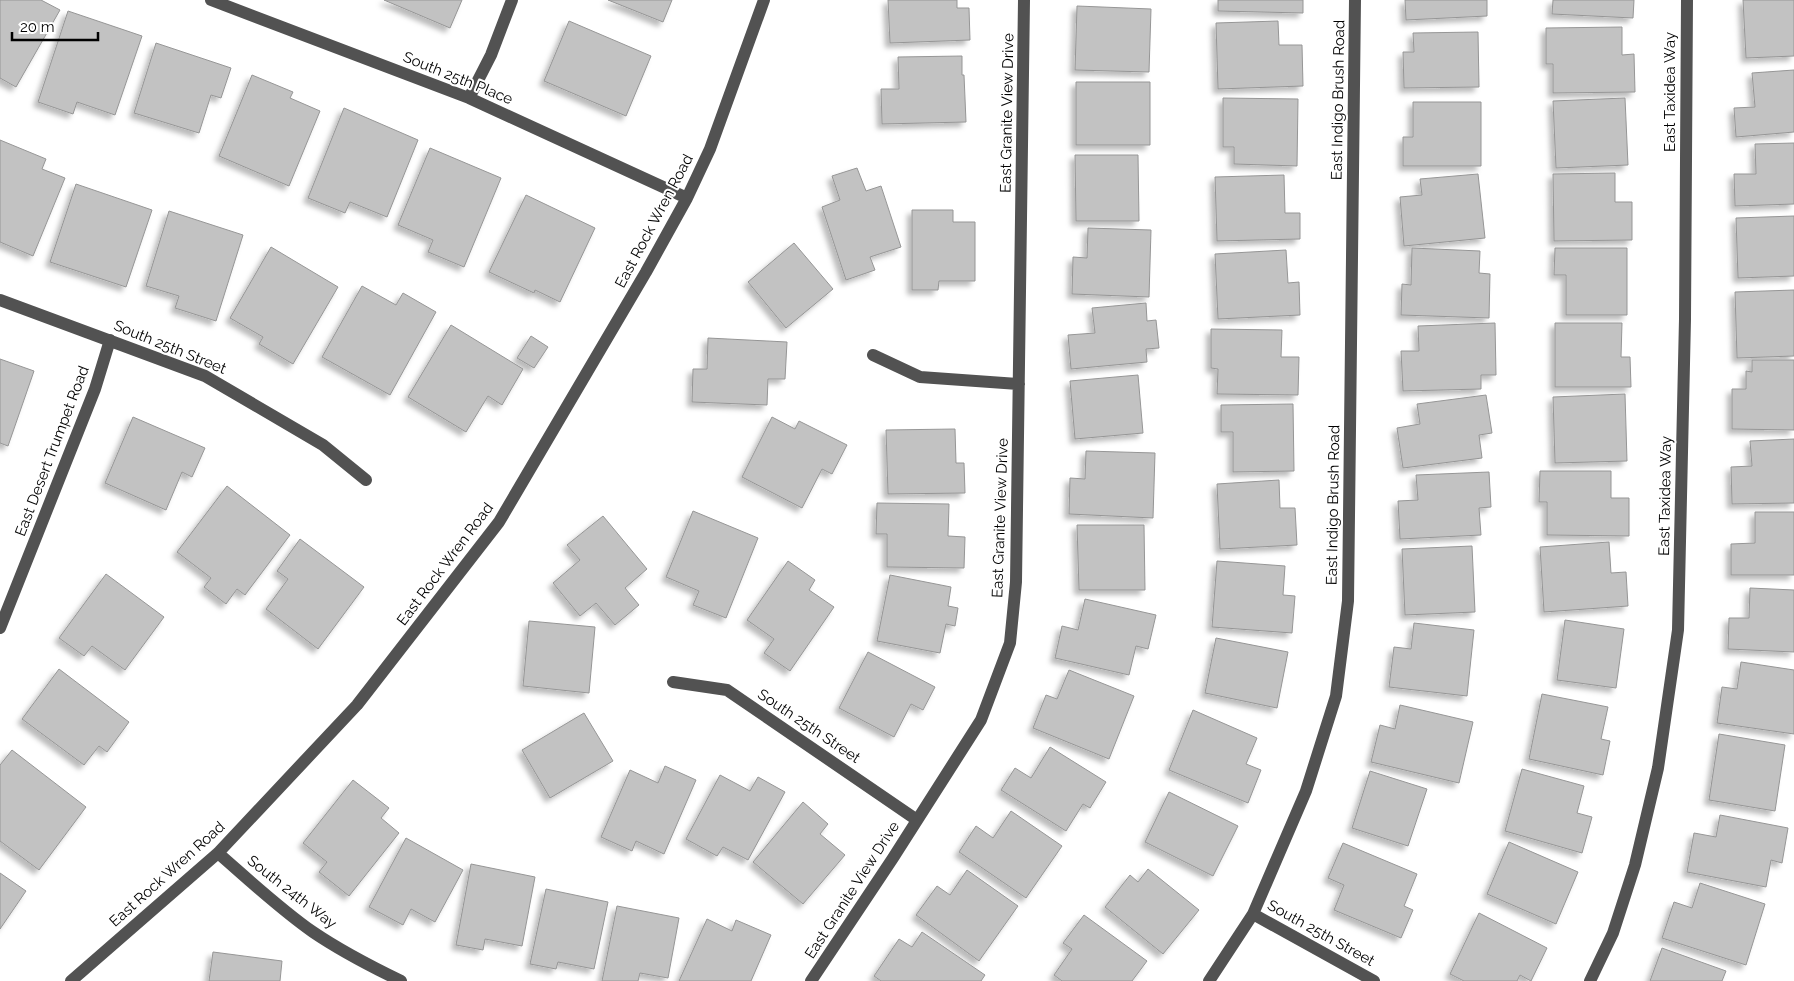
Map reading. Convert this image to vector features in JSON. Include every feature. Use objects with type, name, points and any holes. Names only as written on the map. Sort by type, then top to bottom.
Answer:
[{"type":"street","name":"South 25th Place","points":[[211,0],[469,98],[687,198]]},
{"type":"street","points":[[469,98],[491,55],[512,0]]},
{"type":"street","name":"East Rock Wren Road","points":[[71,981],[218,853],[357,705],[499,522],[646,272],[687,198],[710,149],[764,0]]},
{"type":"street","name":"East Granite View Drive","points":[[811,981],[981,720],[1010,643],[1016,582],[1024,0]]},
{"type":"street","name":"East Indigo Brush Road","points":[[1209,981],[1253,914],[1306,791],[1336,696],[1348,601],[1355,0]]},
{"type":"street","name":"East Taxidea Way","points":[[1590,981],[1613,933],[1637,856],[1658,768],[1678,630],[1685,319],[1687,0]]},
{"type":"street","name":"South 25th Street","points":[[0,300],[205,376],[323,445],[366,480]]},
{"type":"street","name":"East Desert Trumpet Road","points":[[0,628],[95,390],[110,340]]},
{"type":"street","points":[[873,354],[920,377],[1019,384]]},
{"type":"street","name":"South 25th Street","points":[[674,682],[727,690],[917,820]]},
{"type":"street","name":"South 24th Way","points":[[218,853],[270,898],[314,932],[378,970],[401,981]]},
{"type":"street","name":"South 25th Street","points":[[1253,914],[1374,981]]},
{"type":"building","points":[[0,0],[41,0],[60,10],[16,87],[0,78]]},
{"type":"building","points":[[384,0],[462,0],[450,28]]},
{"type":"building","points":[[608,0],[672,0],[663,22]]},
{"type":"building","points":[[888,0],[957,0],[957,8],[969,8],[970,40],[890,43]]},
{"type":"building","points":[[1218,0],[1303,0],[1303,13],[1218,11]]},
{"type":"building","points":[[1405,0],[1487,0],[1487,16],[1406,20]]},
{"type":"building","points":[[1553,0],[1634,0],[1633,18],[1552,14]]},
{"type":"building","points":[[1743,0],[1794,0],[1794,56],[1746,58]]},
{"type":"building","points":[[1077,6],[1151,9],[1149,72],[1075,70]]},
{"type":"building","points":[[68,11],[142,36],[115,115],[77,102],[73,114],[38,102]]},
{"type":"building","points":[[569,21],[651,56],[626,116],[544,81]]},
{"type":"building","points":[[1278,21],[1279,45],[1302,45],[1303,86],[1218,89],[1216,23]]},
{"type":"building","points":[[1622,27],[1622,55],[1634,54],[1635,92],[1553,93],[1553,64],[1546,64],[1546,28]]},
{"type":"building","points":[[1478,32],[1479,87],[1404,88],[1403,52],[1414,52],[1413,33]]},
{"type":"building","points":[[156,43],[231,68],[221,98],[211,95],[199,133],[134,113]]},
{"type":"building","points":[[962,56],[966,122],[882,124],[881,89],[899,89],[898,57]]},
{"type":"building","points":[[1794,70],[1794,132],[1736,137],[1734,108],[1755,107],[1752,73]]},
{"type":"building","points":[[252,75],[293,92],[290,98],[320,111],[289,186],[219,156]]},
{"type":"building","points":[[1076,82],[1150,82],[1150,145],[1076,145]]},
{"type":"building","points":[[1223,98],[1298,99],[1297,166],[1234,164],[1234,147],[1223,147]]},
{"type":"building","points":[[1625,98],[1628,165],[1556,168],[1553,101]]},
{"type":"building","points":[[1413,102],[1481,102],[1481,166],[1403,166],[1403,137],[1413,137]]},
{"type":"building","points":[[344,108],[418,140],[387,217],[350,202],[345,213],[308,198]]},
{"type":"building","points":[[0,140],[46,159],[42,169],[65,178],[33,256],[0,242]]},
{"type":"building","points":[[1794,143],[1794,204],[1735,206],[1734,174],[1756,174],[1755,144]]},
{"type":"building","points":[[430,148],[501,178],[464,267],[428,252],[433,240],[398,225]]},
{"type":"building","points":[[1075,155],[1138,155],[1139,221],[1076,221]]},
{"type":"building","points":[[857,168],[866,191],[881,186],[901,247],[870,257],[875,270],[846,280],[822,207],[840,200],[832,176]]},
{"type":"building","points":[[1615,173],[1615,202],[1632,202],[1632,240],[1554,241],[1553,174]]},
{"type":"building","points":[[1478,174],[1485,238],[1404,246],[1400,197],[1422,195],[1420,179]]},
{"type":"building","points":[[1284,175],[1285,213],[1300,213],[1300,239],[1217,241],[1215,177]]},
{"type":"building","points":[[76,184],[152,210],[126,287],[50,262]]},
{"type":"building","points":[[526,195],[595,228],[560,302],[535,290],[534,293],[489,272]]},
{"type":"building","points":[[912,210],[953,210],[953,222],[975,222],[975,281],[939,281],[938,290],[912,290]]},
{"type":"building","points":[[169,211],[243,235],[216,321],[175,308],[179,296],[146,286]]},
{"type":"building","points":[[1794,216],[1794,276],[1738,278],[1736,218]]},
{"type":"building","points":[[1088,228],[1151,230],[1149,297],[1072,294],[1073,257],[1087,258]]},
{"type":"building","points":[[794,243],[833,289],[786,328],[748,282]]},
{"type":"building","points":[[271,247],[338,287],[293,364],[259,344],[263,337],[230,318]]},
{"type":"building","points":[[1412,248],[1480,251],[1479,273],[1490,274],[1489,318],[1401,315],[1402,284],[1411,285]]},
{"type":"building","points":[[1555,248],[1627,248],[1627,315],[1566,315],[1566,275],[1554,275]]},
{"type":"building","points":[[1286,250],[1288,283],[1299,282],[1300,315],[1218,319],[1215,254]]},
{"type":"building","points":[[362,286],[396,305],[403,293],[436,312],[390,395],[322,357]]},
{"type":"building","points":[[1794,290],[1794,356],[1737,358],[1735,292]]},
{"type":"building","points":[[1146,303],[1147,321],[1156,320],[1159,348],[1146,349],[1147,362],[1071,369],[1068,335],[1095,333],[1092,308]]},
{"type":"building","points":[[1495,323],[1496,375],[1481,375],[1481,389],[1403,391],[1401,351],[1419,351],[1418,326]]},
{"type":"building","points":[[1555,323],[1622,323],[1621,357],[1630,357],[1631,387],[1555,387]]},
{"type":"building","points":[[451,325],[523,369],[502,405],[488,396],[466,432],[408,397]]},
{"type":"building","points":[[1211,329],[1282,330],[1281,357],[1299,357],[1298,395],[1217,394],[1218,369],[1211,368]]},
{"type":"building","points":[[531,336],[548,347],[534,368],[517,358]]},
{"type":"building","points":[[708,338],[787,342],[785,379],[768,379],[767,405],[692,402],[693,369],[707,369]]},
{"type":"building","points":[[0,359],[34,371],[8,446],[0,443]]},
{"type":"building","points":[[1752,360],[1794,360],[1794,430],[1732,429],[1732,389],[1746,389],[1746,371],[1752,372]]},
{"type":"building","points":[[1138,375],[1143,433],[1075,439],[1070,381]]},
{"type":"building","points":[[1625,394],[1627,461],[1555,463],[1553,397]]},
{"type":"building","points":[[1486,395],[1492,433],[1479,435],[1482,458],[1403,468],[1397,428],[1420,424],[1417,404]]},
{"type":"building","points":[[1293,404],[1294,471],[1233,472],[1233,432],[1221,432],[1221,405]]},
{"type":"building","points":[[133,417],[205,448],[192,477],[182,472],[166,510],[105,483]]},
{"type":"building","points":[[772,417],[795,429],[799,421],[847,445],[832,474],[822,469],[802,508],[742,477]]},
{"type":"building","points":[[955,429],[956,463],[964,463],[965,493],[888,494],[886,430]]},
{"type":"building","points":[[1794,439],[1794,503],[1732,504],[1731,467],[1752,466],[1750,441]]},
{"type":"building","points":[[1086,451],[1155,453],[1153,518],[1069,514],[1070,478],[1085,479]]},
{"type":"building","points":[[1540,471],[1611,471],[1611,498],[1629,498],[1629,536],[1547,535],[1547,502],[1539,502]]},
{"type":"building","points":[[1489,472],[1491,507],[1479,508],[1481,535],[1400,539],[1398,501],[1418,500],[1416,475]]},
{"type":"building","points":[[1279,480],[1280,508],[1295,508],[1297,545],[1220,549],[1217,484]]},
{"type":"building","points":[[227,486],[290,535],[245,595],[237,589],[226,604],[204,587],[211,578],[177,552]]},
{"type":"building","points":[[877,503],[949,504],[948,536],[965,537],[964,568],[887,567],[887,534],[876,534]]},
{"type":"building","points":[[693,511],[758,538],[726,618],[693,605],[699,591],[666,577]]},
{"type":"building","points":[[1755,512],[1794,512],[1794,575],[1731,575],[1731,544],[1755,543]]},
{"type":"building","points":[[603,516],[647,569],[625,588],[639,605],[615,625],[596,603],[580,616],[553,583],[580,560],[567,545]]},
{"type":"building","points":[[1077,525],[1144,525],[1145,590],[1079,590]]},
{"type":"building","points":[[300,539],[364,587],[318,649],[266,609],[288,579],[277,571]]},
{"type":"building","points":[[1609,542],[1611,573],[1626,572],[1628,606],[1544,612],[1540,547]]},
{"type":"building","points":[[1472,546],[1475,612],[1405,615],[1402,549]]},
{"type":"building","points":[[788,561],[815,580],[809,590],[834,607],[790,671],[764,653],[774,639],[747,620]]},
{"type":"building","points":[[1217,561],[1285,566],[1283,595],[1295,596],[1292,633],[1212,627]]},
{"type":"building","points":[[106,574],[164,617],[125,670],[92,646],[84,656],[59,638]]},
{"type":"building","points":[[890,575],[951,587],[948,606],[958,608],[955,626],[946,624],[940,653],[877,641]]},
{"type":"building","points":[[1750,588],[1794,590],[1794,652],[1728,649],[1729,618],[1749,618]]},
{"type":"building","points":[[1085,599],[1156,615],[1148,649],[1136,646],[1129,675],[1055,658],[1062,626],[1078,630]]},
{"type":"building","points":[[1565,620],[1624,629],[1616,688],[1557,680]]},
{"type":"building","points":[[529,621],[595,627],[589,693],[523,686]]},
{"type":"building","points":[[1414,623],[1474,630],[1467,696],[1389,687],[1394,647],[1411,649]]},
{"type":"building","points":[[1216,638],[1288,652],[1277,708],[1205,693]]},
{"type":"building","points":[[868,652],[935,687],[923,710],[911,704],[894,737],[839,708]]},
{"type":"building","points":[[1741,662],[1794,670],[1794,734],[1717,723],[1722,687],[1737,689]]},
{"type":"building","points":[[59,669],[129,722],[107,752],[99,746],[84,765],[22,719]]},
{"type":"building","points":[[1069,670],[1134,696],[1109,759],[1033,728],[1046,695],[1057,699]]},
{"type":"building","points":[[1542,694],[1608,707],[1601,739],[1610,741],[1603,775],[1529,759]]},
{"type":"building","points":[[1400,705],[1473,722],[1459,783],[1371,762],[1380,725],[1395,729]]},
{"type":"building","points":[[1193,710],[1257,738],[1246,764],[1261,770],[1248,803],[1169,770]]},
{"type":"building","points":[[584,713],[613,761],[550,798],[522,750]]},
{"type":"building","points":[[1719,734],[1785,745],[1775,811],[1709,800]]},
{"type":"building","points":[[1050,747],[1106,782],[1090,808],[1083,804],[1066,831],[1001,790],[1015,768],[1031,778]]},
{"type":"building","points":[[12,750],[86,807],[39,870],[0,841],[0,765]]},
{"type":"building","points":[[665,766],[696,780],[664,854],[636,841],[632,851],[601,837],[630,770],[658,783]]},
{"type":"building","points":[[1522,769],[1584,786],[1577,813],[1592,817],[1582,853],[1505,831]]},
{"type":"building","points":[[1370,771],[1427,789],[1408,846],[1352,828]]},
{"type":"building","points":[[720,775],[750,791],[758,777],[785,792],[748,860],[723,847],[717,856],[686,839]]},
{"type":"building","points":[[353,780],[389,808],[381,818],[399,833],[349,896],[319,872],[327,862],[303,843]]},
{"type":"building","points":[[1169,792],[1238,826],[1213,876],[1145,842]]},
{"type":"building","points":[[803,802],[828,824],[820,834],[845,855],[803,904],[753,862]]},
{"type":"building","points":[[1011,811],[1062,846],[1026,898],[959,852],[976,826],[993,838]]},
{"type":"building","points":[[1720,815],[1788,828],[1782,863],[1771,860],[1766,887],[1687,872],[1694,833],[1716,837]]},
{"type":"building","points":[[406,838],[463,870],[435,922],[411,909],[403,925],[369,907]]},
{"type":"building","points":[[1509,842],[1578,872],[1556,924],[1487,894]]},
{"type":"building","points":[[1343,843],[1417,874],[1404,906],[1413,910],[1401,938],[1334,910],[1344,885],[1328,878]]},
{"type":"building","points":[[471,864],[535,877],[522,946],[485,939],[483,950],[456,945]]},
{"type":"building","points":[[1148,869],[1199,910],[1163,954],[1105,907],[1130,875],[1138,882]]},
{"type":"building","points":[[967,870],[1018,906],[979,961],[916,915],[937,886],[950,895]]},
{"type":"building","points":[[0,873],[26,891],[0,929]]},
{"type":"building","points":[[1700,883],[1765,904],[1746,965],[1662,938],[1674,902],[1692,908]]},
{"type":"building","points":[[546,889],[608,902],[594,969],[558,962],[556,969],[530,964]]},
{"type":"building","points":[[617,906],[679,918],[668,978],[640,973],[638,981],[602,981]]},
{"type":"building","points":[[1479,913],[1547,948],[1531,981],[1520,975],[1517,981],[1464,981],[1450,974]]},
{"type":"building","points":[[1084,915],[1147,961],[1132,981],[1062,981],[1054,975],[1072,949],[1063,943]]},
{"type":"building","points":[[707,919],[732,931],[736,920],[771,935],[751,981],[679,981]]},
{"type":"building","points":[[922,932],[985,975],[981,981],[881,981],[874,976],[899,939],[912,947]]},
{"type":"building","points":[[1662,948],[1726,971],[1722,981],[1650,981]]},
{"type":"building","points":[[213,952],[282,961],[280,981],[209,981]]}]
